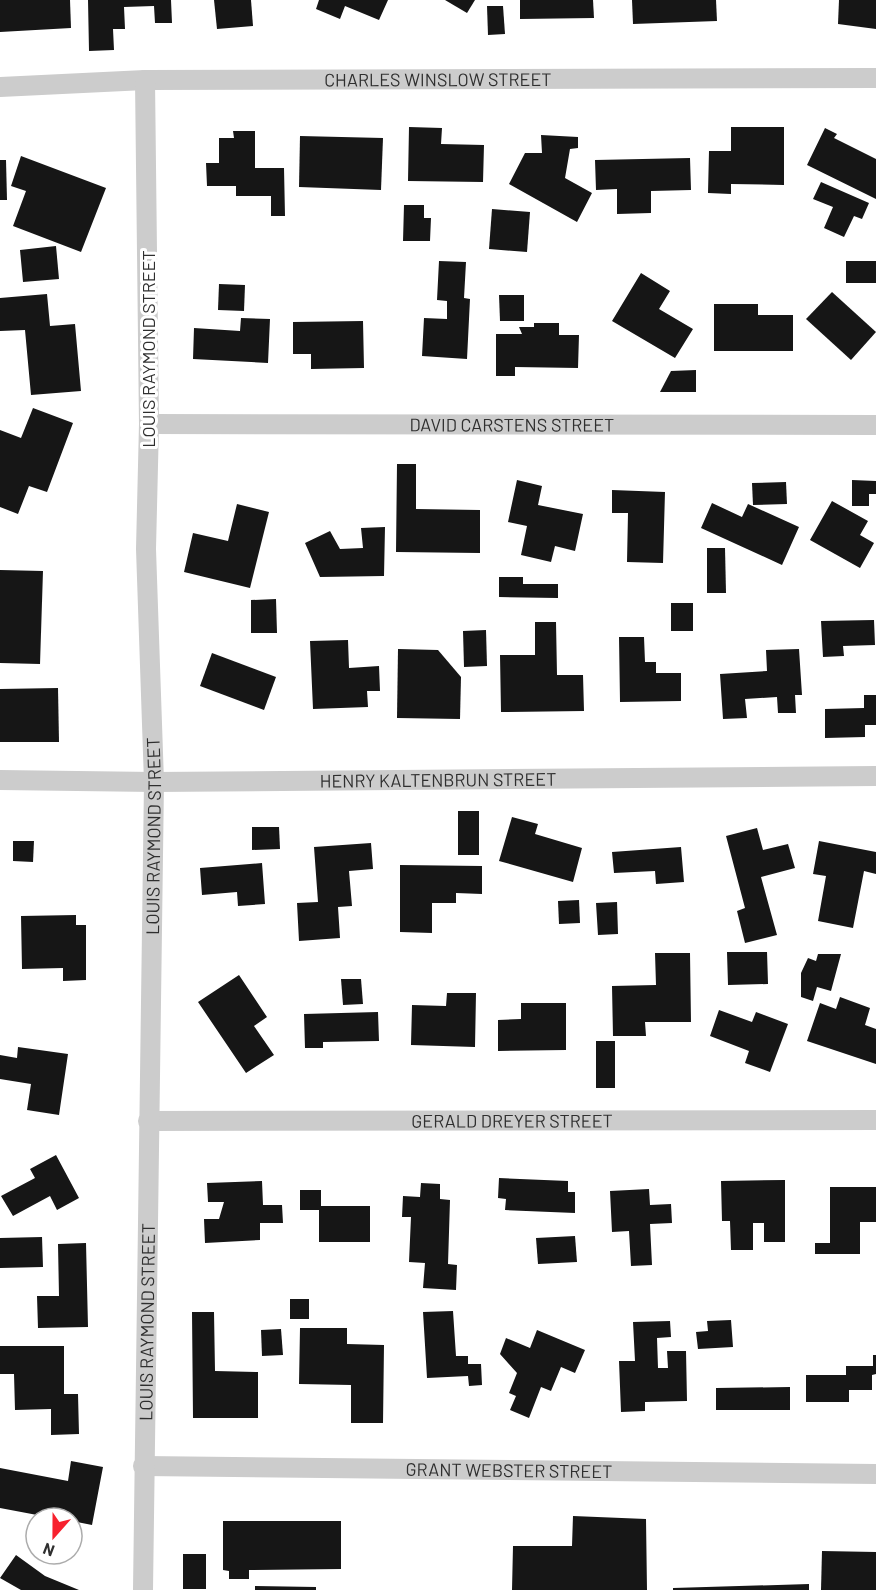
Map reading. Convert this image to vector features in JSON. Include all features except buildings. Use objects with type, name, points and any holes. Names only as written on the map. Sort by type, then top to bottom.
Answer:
[{"type":"street","name":"CHARLES WINSLOW STREET","points":[[0,87],[146,80],[876,78]]},
{"type":"street","name":"LOUIS RAYMOND STREET","points":[[143,1590],[154,782],[146,549],[149,424],[146,80]]},
{"type":"street","name":"DAVID CARSTENS STREET","points":[[149,424],[876,426]]},
{"type":"street","name":"HENRY KALTENBRUN STREET","points":[[0,780],[154,782],[876,776]]},
{"type":"street","name":"GERALD DREYER STREET","points":[[148,1121],[876,1120]]},
{"type":"street","name":"GRANT WEBSTER STREET","points":[[143,1466],[876,1474]]}]
